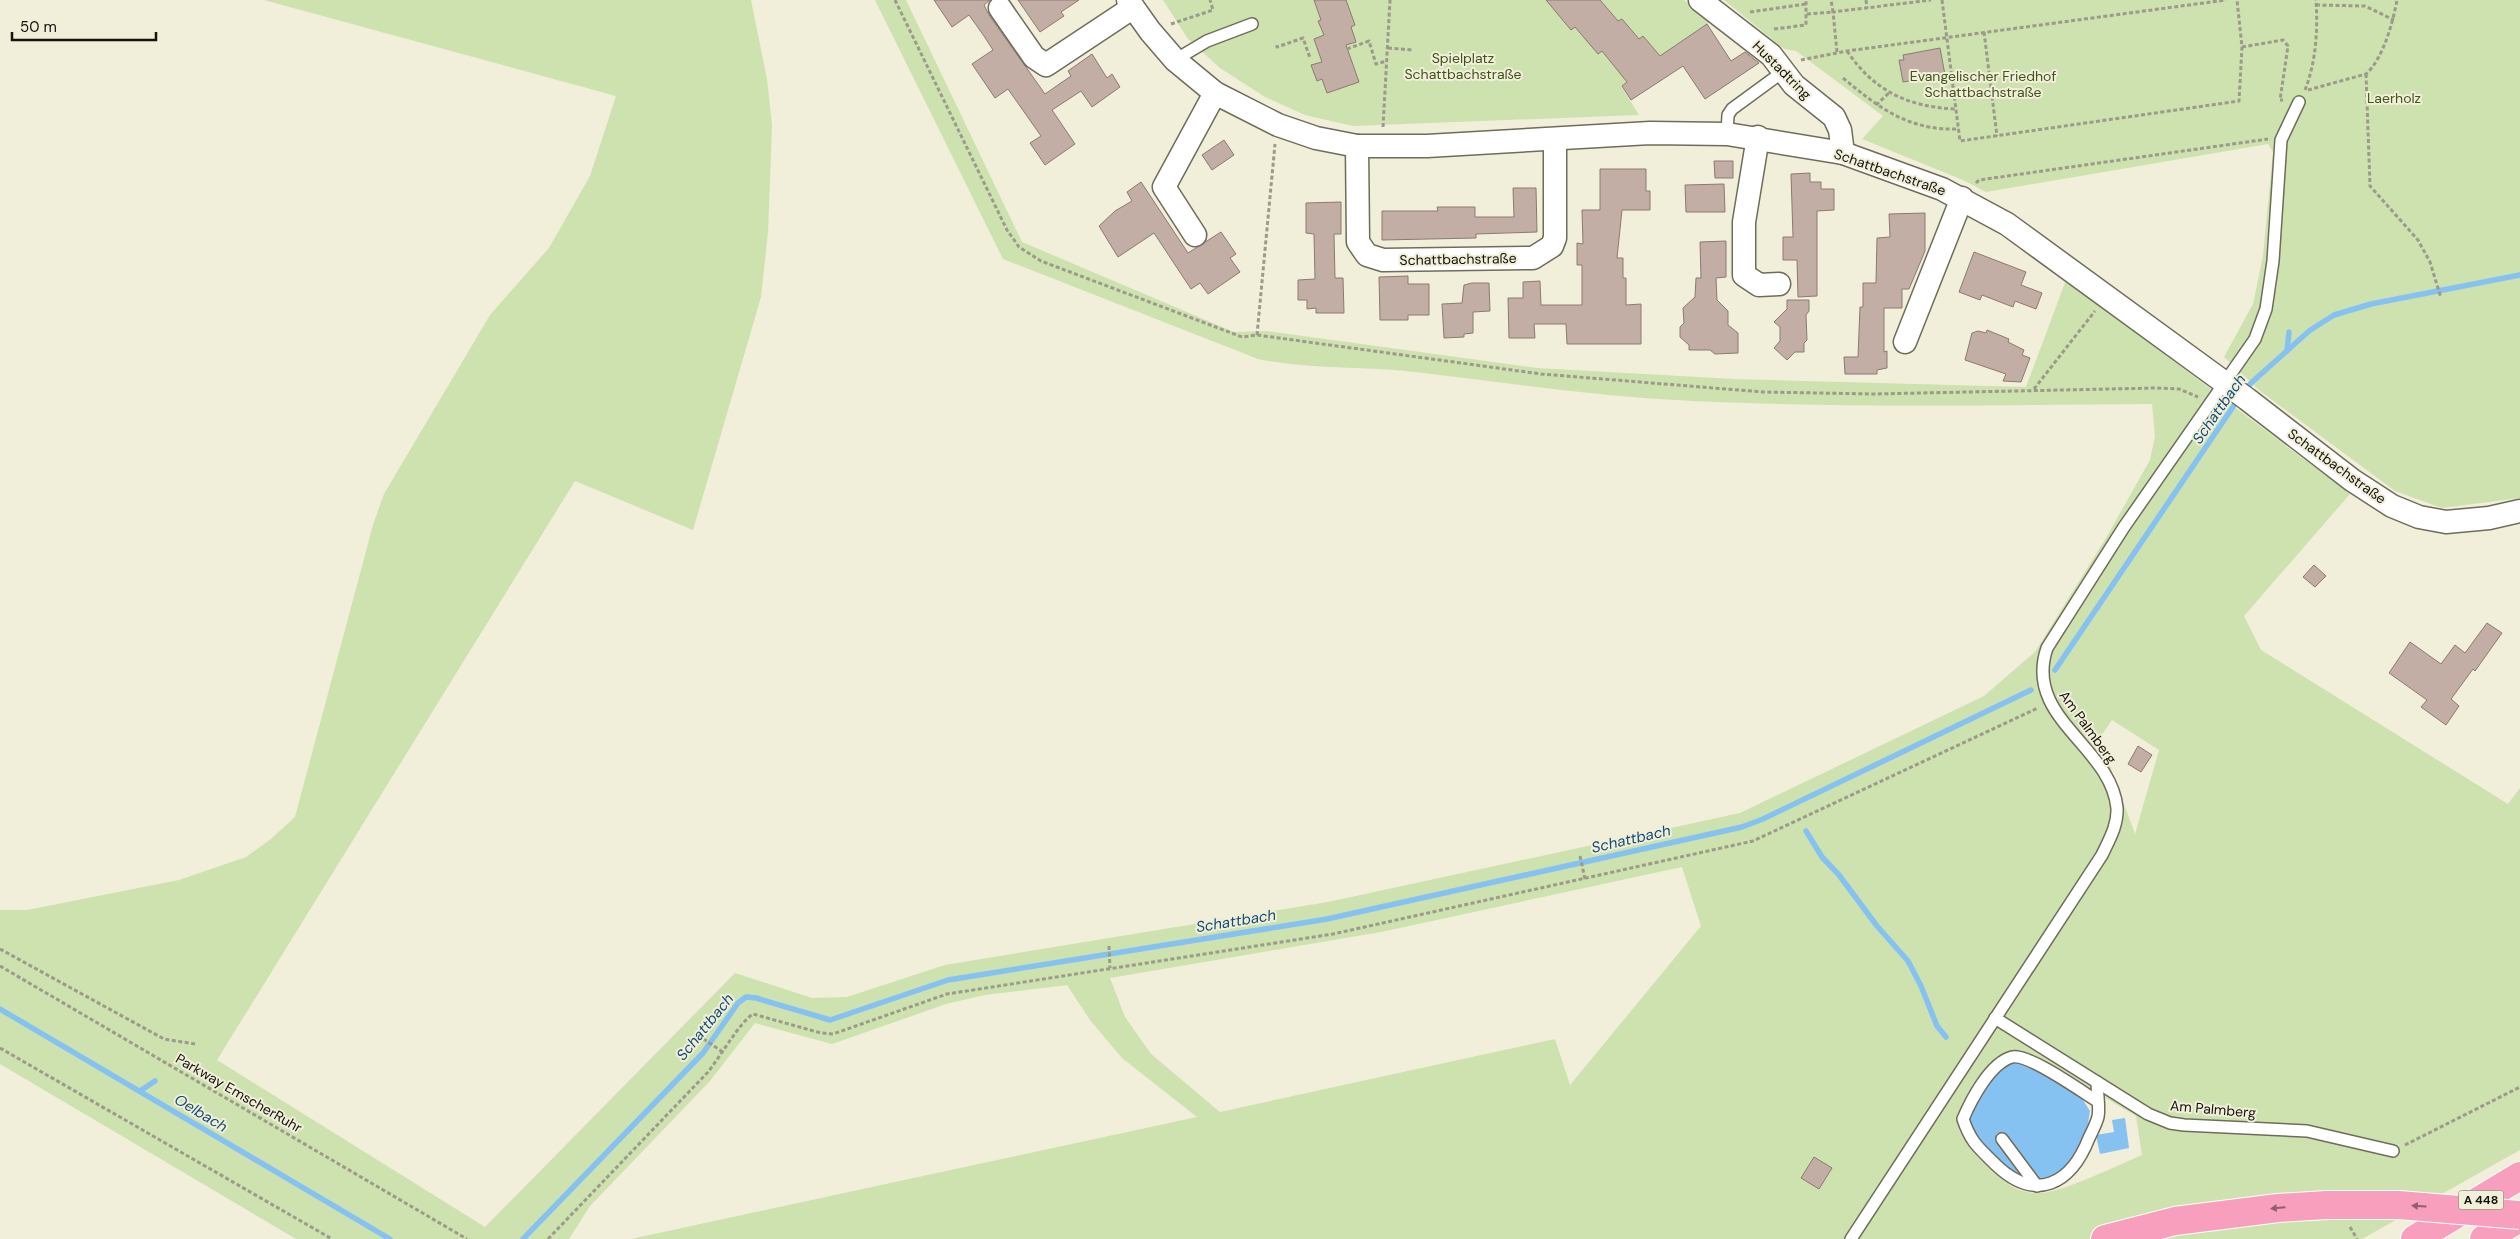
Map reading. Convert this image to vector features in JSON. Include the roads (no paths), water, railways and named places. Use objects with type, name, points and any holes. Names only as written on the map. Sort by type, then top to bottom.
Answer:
[{"type":"highway","name":"A 448","points":[[2415,1239],[2520,1176]]},
{"type":"highway","points":[[2105,1239],[2175,1221],[2278,1208],[2327,1205],[2399,1205],[2520,1216]]},
{"type":"highway","name":"A 448","points":[[2484,1239],[2520,1216]]},
{"type":"street","name":"Hustadtring","points":[[1700,0],[1771,55],[1794,85],[1834,117],[1840,130],[1843,153]]},
{"type":"street","name":"Schattbachstraße","points":[[1000,8],[1034,57],[1046,65],[1130,4],[1175,60],[1215,93],[1278,125],[1316,138],[1357,146],[1555,140],[1650,133],[1727,134],[1758,137],[1843,153],[1942,188],[2007,224],[2236,391],[2352,480],[2380,499],[2404,512],[2432,521],[2446,522],[2489,518],[2520,512]]},
{"type":"street","points":[[1195,234],[1164,187],[1215,93]]},
{"type":"street","points":[[1758,137],[1744,222],[1744,275],[1759,285],[1779,284]]},
{"type":"street","name":"Schattbachstraße","points":[[1357,146],[1358,242],[1367,255],[1383,260],[1534,258],[1552,246],[1556,238],[1555,140]]},
{"type":"street","name":"Schattbachstraße","points":[[1905,342],[1962,198]]},
{"type":"lane","points":[[1175,60],[1208,41],[1252,24]]},
{"type":"lane","points":[[1727,134],[1728,115],[1732,109],[1784,71]]},
{"type":"lane","points":[[2236,391],[2266,309],[2273,261],[2281,140],[2299,102]]},
{"type":"lane","name":"Am Palmberg","points":[[1851,1239],[2102,855],[2114,832],[2117,809],[2111,786],[2050,703],[2043,680],[2042,664],[2047,648],[2124,527],[2209,403],[2236,391]]},
{"type":"lane","name":"Am Palmberg","points":[[1995,1018],[2148,1114],[2170,1123],[2307,1131],[2393,1151]]},
{"type":"lane","points":[[2097,1082],[2098,1116],[2084,1152],[2071,1170],[2054,1184],[2037,1187],[2017,1180],[2001,1169],[1969,1138],[1963,1119],[1973,1097],[1999,1064],[2013,1056],[2027,1059],[2097,1101]]},
{"type":"lane","points":[[2002,1139],[2037,1187]]},
{"type":"water","points":[[2021,1062],[2081,1097],[2090,1111],[2087,1129],[2076,1154],[2053,1179],[2031,1179],[2013,1171],[1982,1144],[1969,1123],[1976,1102],[1998,1072],[2011,1064]]},
{"type":"water","points":[[2125,1118],[2129,1148],[2100,1154],[2096,1135],[2114,1132],[2112,1120]]},
{"type":"waterway","name":"Schattbach","points":[[2245,391],[2251,383],[2309,331],[2334,315],[2371,304],[2520,275]]},
{"type":"waterway","points":[[2287,351],[2289,332]]},
{"type":"waterway","name":"Schattbach","points":[[2055,670],[2239,398]]},
{"type":"waterway","name":"Schattbach","points":[[523,1239],[703,1053],[738,1003],[746,997],[756,998],[830,1020],[948,980],[1327,919],[1742,827],[1763,819],[2031,690]]},
{"type":"waterway","points":[[1806,831],[1822,857],[1839,875],[1877,926],[1908,961],[1921,986],[1937,1026],[1946,1037]]},
{"type":"waterway","name":"Oelbach","points":[[0,1009],[390,1239]]},
{"type":"waterway","points":[[140,1091],[155,1081]]},
{"type":"park label","name":"Spielplatz Schattbachstraße","points":[[1463,66]]},
{"type":"park label","name":"Evangelischer Friedhof Schattbachstraße","points":[[1983,84]]},
{"type":"park label","name":"Laerholz","points":[[2394,98]]}]
